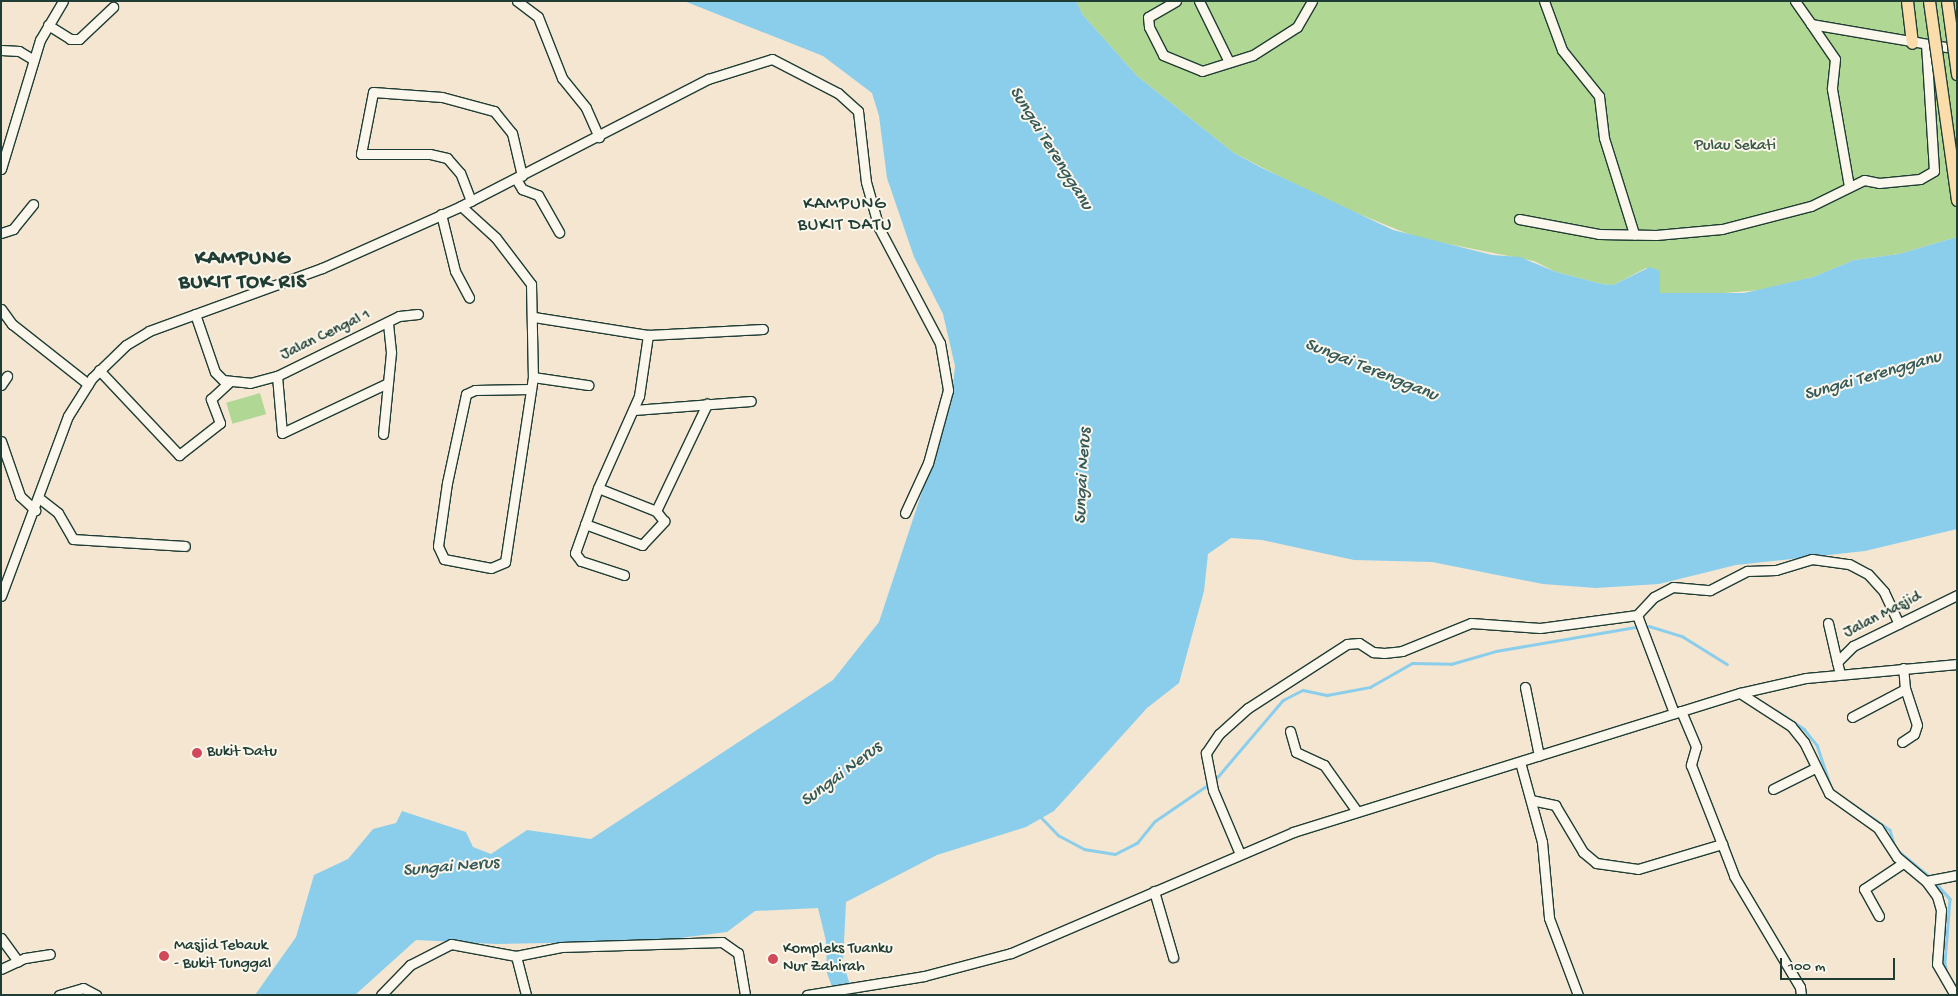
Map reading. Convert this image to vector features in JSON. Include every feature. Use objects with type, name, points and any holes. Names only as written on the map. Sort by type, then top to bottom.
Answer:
[{"type":"main road","points":[[1908,1],[1912,43]]},
{"type":"main road","points":[[1929,1],[1957,200]]},
{"type":"main road","points":[[1946,1],[1957,74]]},
{"type":"street","points":[[1,169],[34,60],[48,25],[63,1]]},
{"type":"street","points":[[517,1],[538,17],[562,78],[582,102],[599,137]]},
{"type":"street","points":[[1176,1],[1148,17],[1149,27],[1163,55],[1202,71],[1253,56],[1297,27],[1312,1]]},
{"type":"street","points":[[1199,1],[1229,62]]},
{"type":"street","points":[[1544,1],[1562,50],[1598,96],[1604,138],[1634,234]]},
{"type":"street","points":[[1795,1],[1835,59],[1832,89],[1849,186]]},
{"type":"street","points":[[48,25],[70,39],[79,39],[113,7]]},
{"type":"street","points":[[1811,24],[1912,43],[1957,49]]},
{"type":"street","points":[[1519,219],[1599,234],[1634,234],[1744,226],[1811,206],[1864,180],[1914,181],[1934,171],[1926,45]]},
{"type":"street","points":[[1,50],[19,51],[34,60]]},
{"type":"street","points":[[1,596],[35,510],[68,416],[99,370],[134,340],[195,314],[322,268],[461,206],[599,137],[708,79],[772,59],[838,93],[858,112],[866,182],[879,228],[940,343],[945,359],[945,401],[925,470],[904,513]]},
{"type":"street","points":[[471,201],[460,172],[447,158],[429,154],[361,154],[374,92],[442,97],[494,111],[512,133],[522,189],[538,195],[559,232]]},
{"type":"street","points":[[1,233],[13,229],[33,204]]},
{"type":"street","points":[[461,206],[496,238],[527,278],[534,317],[533,376],[505,562],[491,568],[444,558],[439,551],[442,519],[466,394],[475,390],[530,390]]},
{"type":"street","points":[[442,214],[455,271],[469,297]]},
{"type":"street","points":[[1,309],[12,324],[88,384]]},
{"type":"street","points":[[99,370],[179,455],[220,423],[211,398],[230,382],[212,368],[195,314]]},
{"type":"street","name":"Jalan Cengal 1","points":[[230,382],[250,383],[277,376],[402,315],[418,314]]},
{"type":"street","points":[[534,317],[648,335],[763,329]]},
{"type":"street","points":[[382,434],[391,342],[388,322]]},
{"type":"street","points":[[624,575],[577,558],[585,524],[598,488],[634,410],[648,335]]},
{"type":"street","points":[[1,384],[7,376]]},
{"type":"street","points":[[277,376],[282,433],[388,383]]},
{"type":"street","points":[[533,376],[588,385]]},
{"type":"street","points":[[634,410],[750,401]]},
{"type":"street","points":[[656,511],[708,404]]},
{"type":"street","points":[[1,440],[20,496],[35,510]]},
{"type":"street","points":[[585,524],[642,545],[664,520],[656,511],[598,488]]},
{"type":"street","points":[[39,498],[58,513],[73,539],[185,546]]},
{"type":"street","points":[[1240,854],[1213,790],[1206,753],[1221,732],[1248,708],[1354,642],[1384,653],[1402,651],[1471,624],[1540,628],[1637,615],[1654,596],[1673,587],[1710,590],[1747,570],[1776,570],[1822,559],[1849,564],[1868,574],[1884,592],[1898,624]]},
{"type":"street","name":"Jalan Masjid","points":[[1840,674],[1837,662],[1853,646],[1957,595]]},
{"type":"street","points":[[1637,615],[1677,712],[1696,747],[1692,765],[1734,876],[1800,987],[1800,995]]},
{"type":"street","points":[[1828,623],[1837,662]]},
{"type":"street","points":[[808,995],[924,976],[1011,953],[1240,854],[1356,810],[1520,762],[1740,693],[1840,674],[1957,664]]},
{"type":"street","points":[[1902,742],[1914,734],[1917,726],[1905,689],[1903,668]]},
{"type":"street","points":[[1526,687],[1539,756]]},
{"type":"street","points":[[1852,718],[1905,689]]},
{"type":"street","points":[[1740,693],[1791,726],[1804,742],[1815,768],[1829,793],[1878,828],[1903,863],[1931,880],[1940,902],[1939,972],[1955,995]]},
{"type":"street","points":[[1290,731],[1296,752],[1324,765],[1356,810]]},
{"type":"street","points":[[1520,762],[1542,842],[1549,918],[1578,995]]},
{"type":"street","points":[[1773,790],[1815,768]]},
{"type":"street","points":[[1531,800],[1555,805],[1584,852],[1596,863],[1638,870],[1722,844]]},
{"type":"street","points":[[1879,916],[1864,889],[1903,863]]},
{"type":"street","points":[[1931,880],[1957,875]]},
{"type":"street","points":[[1154,891],[1173,957]]},
{"type":"street","points":[[1,938],[18,961]]},
{"type":"street","points":[[381,995],[410,965],[450,944],[516,956],[561,947],[684,946],[722,942],[738,953],[745,995]]},
{"type":"street","points":[[1,969],[18,961],[50,954]]},
{"type":"street","points":[[516,956],[526,995]]},
{"type":"street","points":[[59,995],[84,988],[96,995]]},
{"type":"green space","name":"Pulau Sekati","points":[[1076,1],[1957,1],[1957,237],[1899,254],[1854,260],[1813,277],[1760,290],[1700,295],[1660,293],[1660,276],[1646,268],[1613,285],[1602,284],[1556,272],[1534,261],[1418,238],[1330,202],[1234,153],[1137,76],[1083,15]]},
{"type":"green space","points":[[260,393],[266,414],[232,424],[226,403]]},
{"type":"water","points":[[684,1],[1076,1],[1083,15],[1137,76],[1234,153],[1260,167],[1393,230],[1492,255],[1520,257],[1556,272],[1602,284],[1613,285],[1650,267],[1660,271],[1660,293],[1744,293],[1813,277],[1854,260],[1899,254],[1957,237],[1957,529],[1865,551],[1736,565],[1659,584],[1596,588],[1543,584],[1432,562],[1354,560],[1262,540],[1231,538],[1208,554],[1204,591],[1179,683],[1147,708],[1054,811],[1026,827],[937,855],[846,902],[843,962],[853,995],[835,995],[827,973],[826,941],[818,908],[755,911],[727,932],[656,941],[497,944],[416,940],[355,995],[255,995],[296,937],[314,875],[348,859],[373,829],[396,823],[402,811],[466,832],[473,847],[491,854],[527,830],[591,839],[833,680],[879,622],[951,404],[955,366],[943,314],[914,257],[887,178],[879,116],[872,93],[823,56]]},
{"type":"waterway","points":[[1649,626],[1682,636],[1727,664]]},
{"type":"waterway","points":[[1214,781],[1283,700],[1303,690],[1327,695],[1370,687],[1412,663],[1451,664],[1496,651],[1635,627]]},
{"type":"waterway","points":[[1775,710],[1804,729],[1817,745],[1832,790]]},
{"type":"waterway","points":[[1039,815],[1058,835],[1084,849],[1115,854],[1137,843],[1155,821],[1209,784]]},
{"type":"waterway","points":[[1851,803],[1890,830],[1894,844]]},
{"type":"waterway","points":[[1896,849],[1930,877]]},
{"type":"waterway","points":[[1934,881],[1950,899],[1945,963],[1947,974]]},
{"type":"waterway","points":[[1950,979],[1957,987]]},
{"type":"place","name":"Bukit Datu","points":[[197,753]]},
{"type":"place","name":"Masjid Tebauk - Bukit Tunggal","points":[[164,956]]},
{"type":"place","name":"Kompleks Tuanku Nur Zahirah","points":[[773,959]]},
{"type":"district","name":"KAMPUNG BUKIT DATU","points":[[845,216]]},
{"type":"district","name":"KAMPUNG BUKIT TOK RIS","points":[[243,272]]},
{"type":"water label","name":"Sungai Terengganu","points":[[1050,149]]},
{"type":"water label","name":"Sungai Terengganu","points":[[1371,371]]},
{"type":"water label","name":"Sungai Terengganu","points":[[1873,377]]},
{"type":"water label","name":"Sungai Nerus","points":[[1084,476]]},
{"type":"water label","name":"Sungai Nerus","points":[[842,775]]},
{"type":"water label","name":"Sungai Nerus","points":[[451,868]]}]
